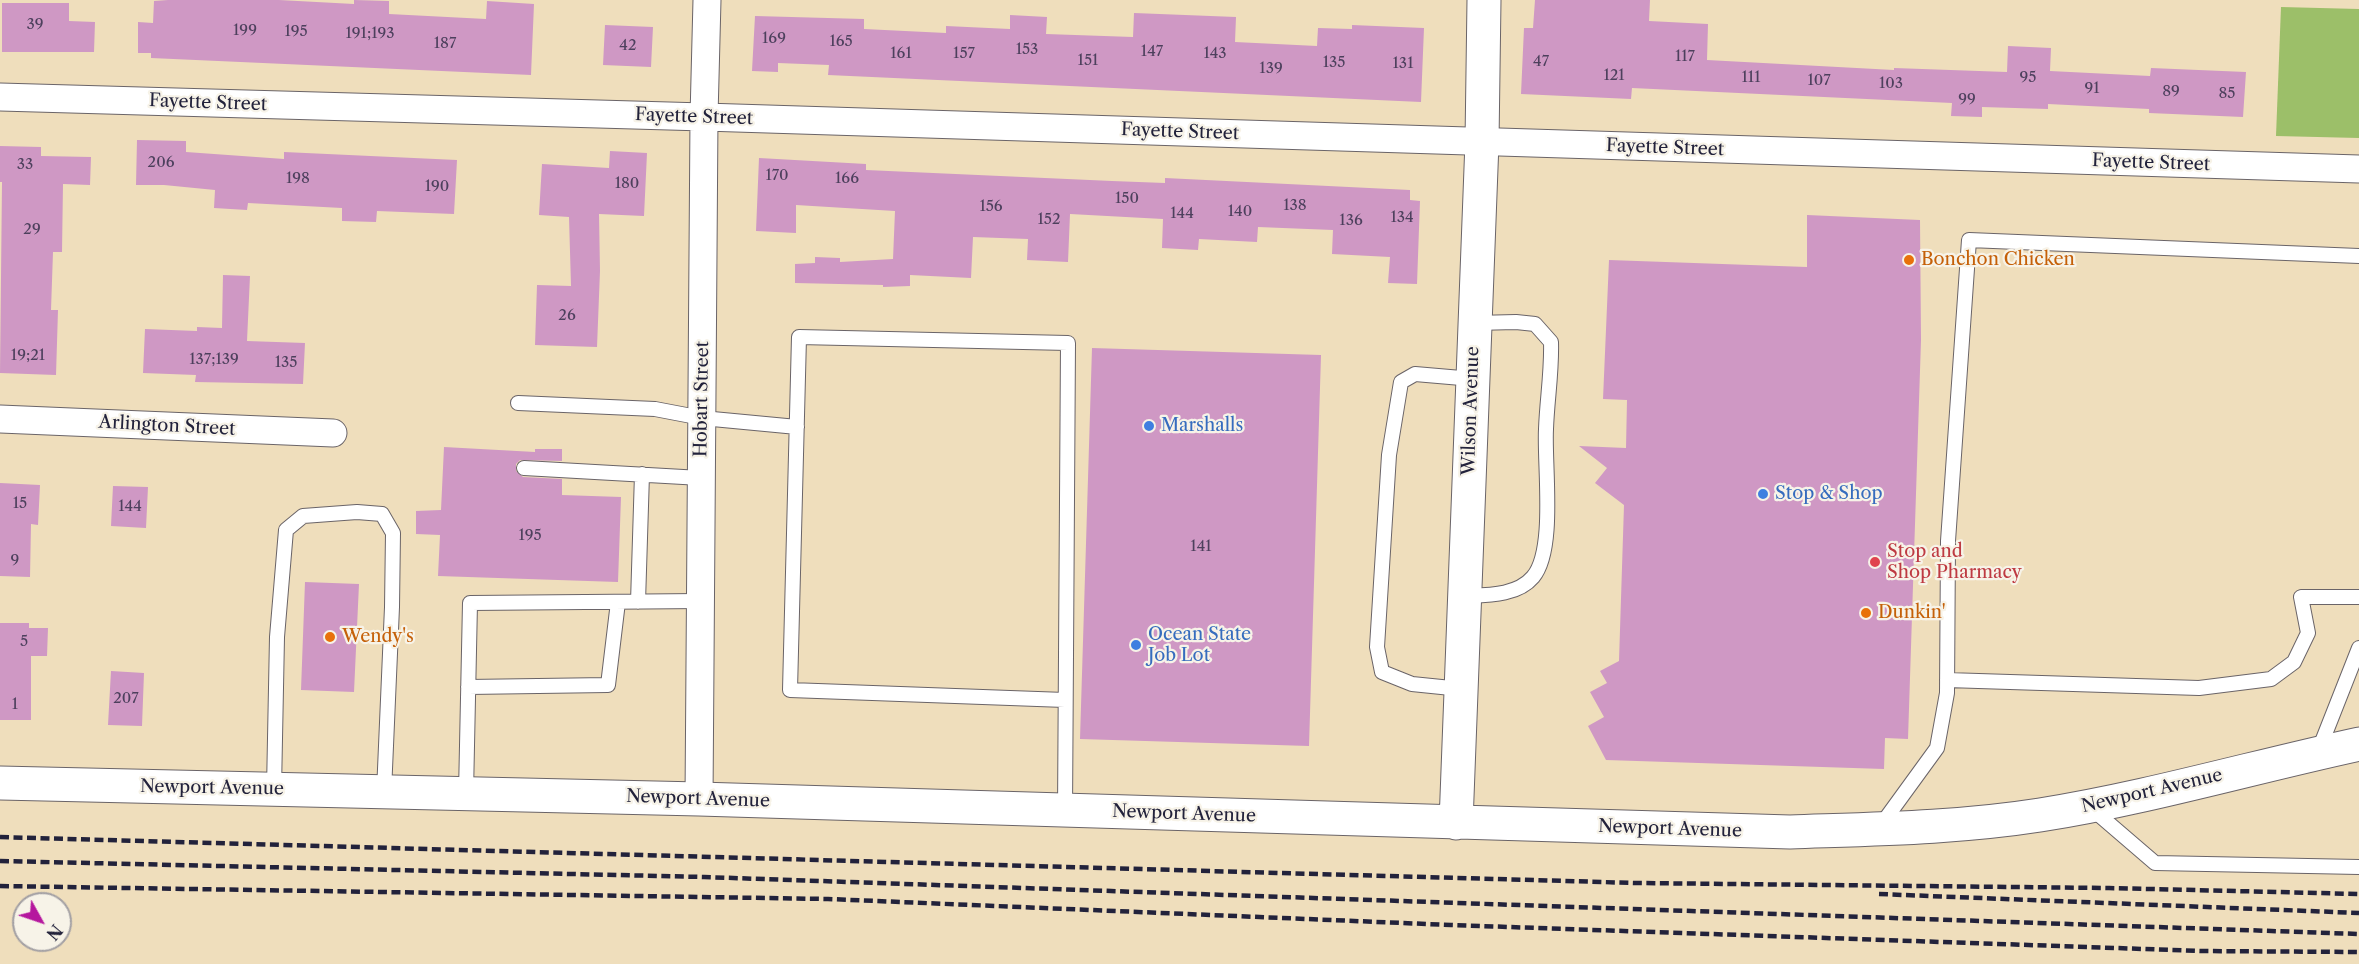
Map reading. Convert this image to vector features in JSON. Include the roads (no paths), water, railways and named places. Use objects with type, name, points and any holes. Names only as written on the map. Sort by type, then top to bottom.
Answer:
[{"type":"main road","name":"Wilson Avenue","points":[[1456,823],[1482,142],[1484,0]]},
{"type":"main road","name":"Newport Avenue","points":[[0,783],[699,799],[1790,832],[1941,826],[2038,815],[2089,806],[2359,744]]},
{"type":"street","name":"Hobart Street","points":[[699,799],[704,117],[707,0]]},
{"type":"street","name":"Fayette Street","points":[[0,97],[2359,169]]},
{"type":"street","name":"Arlington Street","points":[[0,419],[333,433]]},
{"type":"lane","points":[[1878,829],[1938,748],[1947,686],[1948,541],[1969,240],[2359,256]]},
{"type":"lane","points":[[1464,596],[1497,594],[1522,586],[1532,578],[1542,563],[1546,538],[1546,428],[1551,342],[1535,324],[1475,323]]},
{"type":"lane","points":[[1065,700],[790,690],[799,337],[1068,343],[1065,811]]},
{"type":"lane","points":[[1461,689],[1412,684],[1382,672],[1377,647],[1389,455],[1401,382],[1415,374],[1473,379]]},
{"type":"lane","points":[[518,403],[654,409],[702,418],[796,427]]},
{"type":"lane","points":[[524,468],[701,478]]},
{"type":"lane","points":[[638,602],[642,474]]},
{"type":"lane","points":[[274,789],[277,637],[286,530],[303,516],[357,512],[382,514],[393,533],[384,792]]},
{"type":"lane","points":[[1947,686],[2199,688],[2271,680],[2294,662],[2307,633],[2301,597],[2359,597]]},
{"type":"lane","points":[[466,794],[470,603],[701,601]]},
{"type":"lane","points":[[468,687],[608,686],[618,602]]},
{"type":"lane","points":[[2317,753],[2359,648]]},
{"type":"lane","points":[[2089,806],[2155,863],[2359,867]]},
{"type":"railway","points":[[0,837],[1637,883],[2109,888],[2359,894]]},
{"type":"railway","points":[[0,861],[704,877],[2359,934]]},
{"type":"railway","points":[[0,886],[828,899],[1451,925],[2202,951],[2359,952]]},
{"type":"railway","points":[[1879,894],[2359,913]]},
{"type":"place","name":"Bonchon Chicken","points":[[1909,260]]},
{"type":"place","name":"Marshalls","points":[[1149,426]]},
{"type":"place","name":"Stop & Shop","points":[[1763,494]]},
{"type":"place","name":"Stop and Shop Pharmacy","points":[[1875,562]]},
{"type":"place","name":"Dunkin'","points":[[1866,613]]},
{"type":"place","name":"Wendy's","points":[[330,637]]},
{"type":"place","name":"Ocean State Job Lot","points":[[1136,645]]}]
